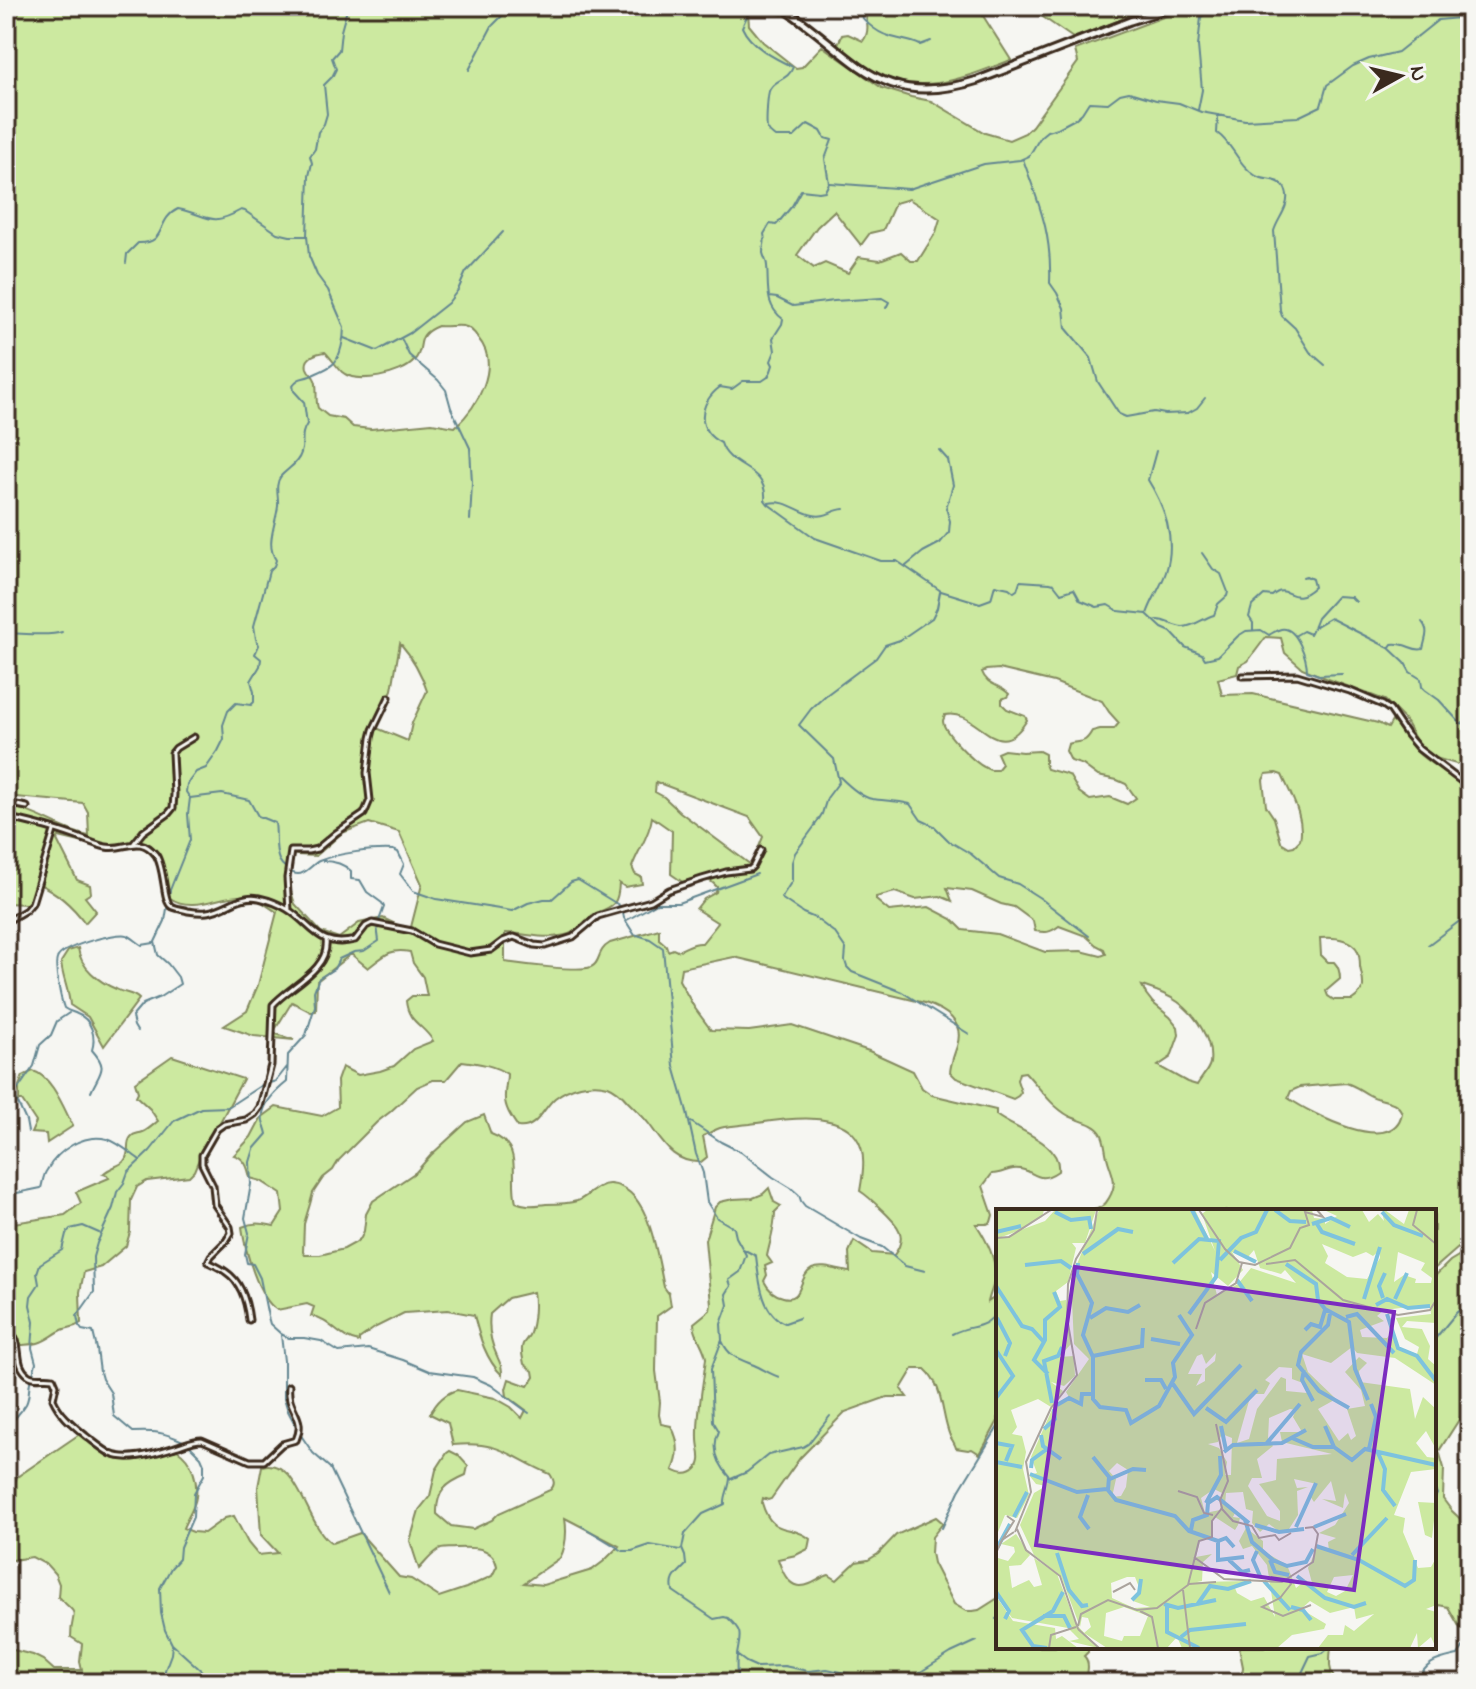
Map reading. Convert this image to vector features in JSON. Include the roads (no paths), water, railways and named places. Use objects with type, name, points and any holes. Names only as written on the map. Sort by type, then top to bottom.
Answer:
[{"type":"main road","points":[[780,6],[871,75],[902,88],[927,90],[978,80],[1177,6]]},
{"type":"street","points":[[1242,676],[1297,675],[1383,705],[1419,749],[1470,788]]},
{"type":"street","points":[[289,910],[287,878],[291,851],[308,851],[321,846],[361,817],[369,804],[367,773],[371,738],[389,697]]},
{"type":"street","points":[[134,843],[173,808],[172,753],[194,737]]},
{"type":"street","points":[[6,803],[27,807]]},
{"type":"street","points":[[6,818],[114,848],[134,843],[146,846],[163,870],[166,898],[171,907],[208,912],[250,897],[289,910],[326,940],[355,940],[372,923],[412,931],[434,944],[470,953],[491,950],[514,937],[545,946],[573,937],[598,916],[651,901],[669,890],[702,879],[750,869],[761,850]]},
{"type":"street","points":[[6,922],[32,903],[54,831]]},
{"type":"street","points":[[249,1320],[237,1282],[229,1273],[208,1262],[230,1237],[231,1230],[215,1205],[212,1183],[202,1164],[202,1155],[217,1129],[224,1124],[242,1121],[258,1111],[271,1065],[273,1005],[299,984],[322,959],[327,950],[326,940]]},
{"type":"street","points":[[6,1328],[16,1343],[18,1361],[28,1375],[55,1380],[54,1402],[66,1419],[105,1450],[122,1457],[151,1454],[202,1440],[250,1461],[264,1461],[282,1444],[296,1440],[300,1429],[290,1401],[289,1386]]},
{"type":"street","points":[[6,1341],[12,1335]]},
{"type":"waterway","points":[[137,1031],[132,1017],[143,1004],[180,984],[178,977],[158,955],[155,942],[165,921],[170,890],[190,840],[187,784],[196,772],[206,768],[218,751],[224,739],[223,725],[228,711],[236,703],[251,705],[254,702],[251,681],[261,659],[255,654],[259,645],[254,626],[269,571],[276,560],[271,541],[278,506],[278,483],[300,457],[307,424],[304,402],[294,391],[293,385],[299,379],[333,364],[343,341],[344,327],[309,256],[307,236],[310,156],[327,114],[324,85],[336,69],[332,58],[339,50],[348,6]]},
{"type":"waterway","points":[[469,70],[492,26],[505,13],[519,6]]},
{"type":"waterway","points":[[666,6],[678,10],[698,6]]},
{"type":"waterway","points":[[742,6],[747,16],[742,27],[751,40],[793,67],[769,92],[769,131],[775,137],[794,137],[808,124],[832,140],[825,159],[829,183],[825,191],[801,190],[778,223],[770,224],[764,234],[763,253],[770,301],[783,319],[773,338],[775,351],[771,371],[762,381],[743,381],[732,389],[720,387],[704,408],[707,431],[721,443],[732,459],[761,481],[768,504],[815,538],[881,561],[897,561],[941,591],[980,603],[991,599],[995,585],[1014,592],[1020,581],[1050,583],[1061,593],[1074,589],[1080,600],[1097,607],[1108,605],[1118,611],[1147,614],[1185,647],[1202,654],[1205,659],[1218,656],[1246,631],[1261,630],[1269,635],[1279,629],[1287,629],[1300,644],[1307,671],[1319,675],[1342,674]]},
{"type":"waterway","points":[[857,6],[864,20],[884,34],[920,45],[931,41]]},
{"type":"waterway","points":[[1198,110],[1202,90],[1198,46],[1201,17],[1210,11],[1211,6]]},
{"type":"waterway","points":[[1467,6],[1467,17]]},
{"type":"waterway","points":[[830,183],[909,189],[984,164],[1020,160],[1029,156],[1041,136],[1075,119],[1089,102],[1108,103],[1120,94],[1129,92],[1179,103],[1201,112],[1245,120],[1298,117],[1321,106],[1327,85],[1353,66],[1398,52],[1438,20],[1470,17]]},
{"type":"waterway","points":[[1218,115],[1217,133],[1245,166],[1256,176],[1279,182],[1285,189],[1286,204],[1274,231],[1280,310],[1310,352],[1325,365]]},
{"type":"waterway","points":[[1023,159],[1043,219],[1049,249],[1050,283],[1064,308],[1066,328],[1091,358],[1098,382],[1119,414],[1126,417],[1154,412],[1188,413],[1205,398]]},
{"type":"waterway","points":[[126,263],[127,254],[138,243],[154,240],[166,219],[178,209],[215,219],[241,210],[277,233],[306,236]]},
{"type":"waterway","points":[[344,338],[377,351],[410,333],[448,303],[466,272],[503,232]]},
{"type":"waterway","points":[[769,297],[793,306],[882,298],[889,302],[886,308]]},
{"type":"waterway","points":[[402,340],[409,355],[446,390],[470,448],[470,520]]},
{"type":"waterway","points":[[906,566],[940,543],[949,532],[946,508],[953,485],[948,460],[939,450]]},
{"type":"waterway","points":[[1147,614],[1166,572],[1170,548],[1164,513],[1148,480],[1156,451]]},
{"type":"waterway","points":[[769,503],[787,504],[818,516],[844,509]]},
{"type":"waterway","points":[[1157,620],[1191,626],[1214,615],[1218,604],[1227,596],[1221,574],[1213,569],[1202,553]]},
{"type":"waterway","points":[[1253,629],[1249,617],[1252,606],[1264,595],[1272,596],[1282,591],[1295,596],[1306,593],[1314,587],[1312,579],[1303,577]]},
{"type":"waterway","points":[[940,592],[932,618],[900,640],[885,645],[876,658],[811,709],[799,725],[834,759],[839,782],[827,798],[814,827],[795,853],[792,881],[781,898],[835,933],[846,949],[845,961],[852,972],[902,992],[969,1034]]},
{"type":"waterway","points":[[1313,628],[1317,618],[1337,596],[1351,597],[1356,602]]},
{"type":"waterway","points":[[1296,635],[1303,631],[1310,634],[1313,628],[1330,618],[1389,648],[1410,672],[1421,679],[1422,687],[1460,723],[1470,724]]},
{"type":"waterway","points":[[1390,647],[1397,644],[1423,649],[1426,632],[1422,622]]},
{"type":"waterway","points":[[6,633],[43,635],[62,632]]},
{"type":"waterway","points":[[840,777],[868,798],[910,804],[921,820],[934,826],[999,878],[1018,884],[1040,898],[1089,936]]},
{"type":"waterway","points":[[190,798],[222,794],[249,800],[258,816],[275,823],[279,860],[295,874],[301,874],[319,861],[335,856],[393,850],[398,852],[404,864],[400,874],[413,891],[436,899],[512,911],[528,903],[552,899],[571,882],[578,880],[622,907],[624,918],[634,934],[650,939],[663,948],[674,1066],[703,1173],[707,1202],[717,1218],[734,1228],[746,1255],[740,1272],[729,1280],[731,1286],[726,1294],[728,1305],[721,1324],[722,1340],[711,1369],[713,1421],[719,1431],[716,1450],[722,1467],[730,1477],[725,1504],[703,1514],[685,1534],[682,1549],[686,1565],[675,1576],[672,1586],[673,1591],[714,1619],[728,1618],[737,1627],[740,1638],[737,1683]]},
{"type":"waterway","points":[[323,861],[348,868],[351,879],[360,880],[367,892],[382,903],[384,907],[377,926],[379,941],[364,951],[339,959],[334,969],[319,978],[306,1035],[288,1055],[287,1082],[274,1094],[264,1110],[267,1134],[254,1149],[250,1162],[251,1184],[245,1218],[249,1233],[245,1254],[247,1263],[253,1264],[260,1278],[270,1324],[281,1334],[289,1338],[321,1341],[339,1352],[368,1349],[429,1371],[473,1377],[491,1385],[529,1413]]},
{"type":"waterway","points":[[627,920],[657,903],[678,903],[757,874]]},
{"type":"waterway","points":[[1428,945],[1461,920],[1470,907]]},
{"type":"waterway","points":[[91,1092],[102,1066],[92,1050],[93,1034],[89,1024],[82,1016],[64,1008],[57,976],[57,959],[77,945],[111,936],[127,935],[142,945],[154,943]]},
{"type":"waterway","points":[[28,1132],[16,1092],[34,1066],[40,1045],[51,1035],[57,1021],[69,1013]]},
{"type":"waterway","points":[[183,1441],[159,1433],[133,1432],[114,1416],[111,1393],[100,1372],[93,1332],[82,1330],[77,1316],[94,1292],[93,1257],[117,1192],[128,1172],[174,1121],[201,1108],[228,1107],[260,1086],[276,1081],[287,1067]]},
{"type":"waterway","points":[[691,1122],[741,1152],[791,1188],[805,1206],[861,1239],[882,1247],[905,1266],[925,1271]]},
{"type":"waterway","points":[[6,1191],[12,1194],[41,1188],[46,1172],[58,1156],[72,1145],[89,1138],[111,1140],[140,1160]]},
{"type":"waterway","points":[[33,1374],[36,1363],[32,1348],[34,1322],[30,1305],[31,1296],[39,1284],[37,1273],[40,1264],[62,1250],[70,1229],[83,1226],[99,1233]]},
{"type":"waterway","points":[[743,1249],[756,1256],[763,1294],[771,1312],[785,1323],[799,1318]]},
{"type":"waterway","points":[[1436,1338],[1457,1312],[1470,1305]]},
{"type":"waterway","points":[[952,1334],[982,1325],[996,1313]]},
{"type":"waterway","points":[[1470,1318],[1465,1335],[1470,1344]]},
{"type":"waterway","points":[[281,1335],[284,1398],[297,1428]]},
{"type":"waterway","points":[[722,1341],[735,1357],[779,1377]]},
{"type":"waterway","points":[[6,1437],[27,1401],[31,1378]]},
{"type":"waterway","points":[[731,1479],[747,1472],[768,1455],[808,1444],[830,1416]]},
{"type":"waterway","points":[[942,1528],[959,1491],[996,1430]]},
{"type":"waterway","points":[[300,1434],[313,1453],[330,1468],[389,1592]]},
{"type":"waterway","points":[[190,1446],[201,1457],[204,1475],[194,1493],[193,1517],[180,1547],[179,1559],[160,1588],[161,1613],[172,1644],[215,1683]]},
{"type":"waterway","points":[[1436,1492],[1436,1496]]},
{"type":"waterway","points":[[582,1526],[623,1551],[650,1545],[680,1550]]},
{"type":"waterway","points":[[1416,1683],[1432,1663],[1458,1655],[1470,1637]]},
{"type":"waterway","points":[[738,1656],[757,1667],[784,1666],[808,1671],[827,1669],[860,1676],[914,1676],[977,1641]]},
{"type":"waterway","points":[[164,1683],[172,1645]]},
{"type":"waterway","points":[[1292,1683],[1300,1677],[1310,1656],[1328,1649]]}]
